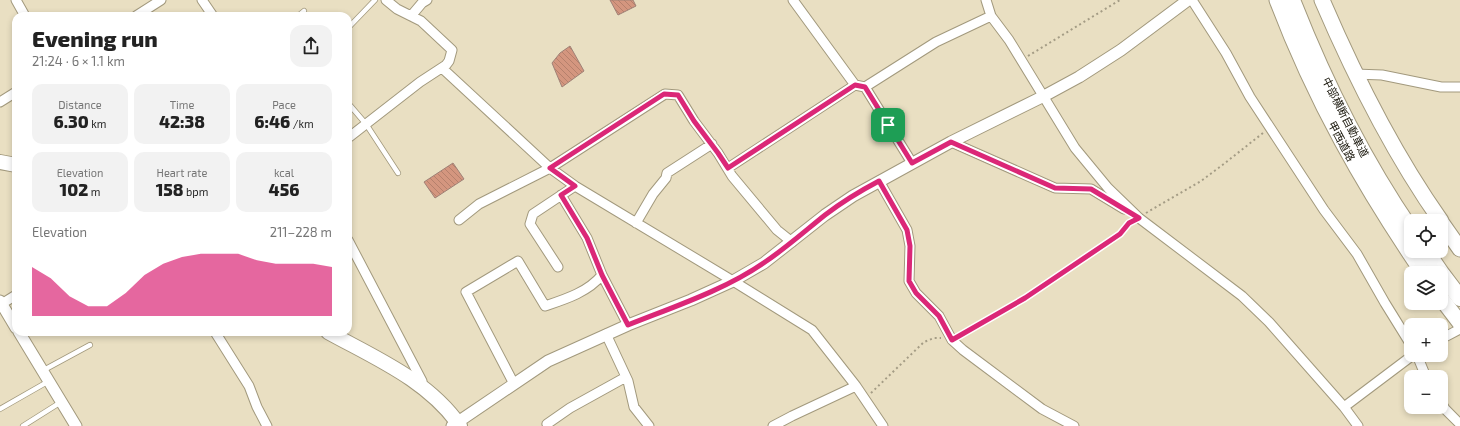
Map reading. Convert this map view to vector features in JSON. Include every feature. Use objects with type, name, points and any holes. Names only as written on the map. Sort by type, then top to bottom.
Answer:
[{"type":"highway","name":"甲西道路","points":[[1277,0],[1304,65],[1348,154],[1374,198],[1418,266]]},
{"type":"highway","name":"中部横断自動車道","points":[[1292,0],[1332,91],[1364,152],[1404,220]]},
{"type":"highway","points":[[1322,0],[1355,74],[1406,167],[1436,214]]},
{"type":"highway","points":[[1448,231],[1460,249]]},
{"type":"highway","points":[[1448,282],[1460,298]]},
{"type":"highway","points":[[1448,307],[1460,323]]},
{"type":"main road","points":[[0,162],[12,164]]},
{"type":"main road","points":[[335,336],[409,377],[440,402],[456,425]]},
{"type":"street","points":[[16,0],[23,12]]},
{"type":"street","points":[[142,12],[161,0]]},
{"type":"street","points":[[202,0],[210,12]]},
{"type":"street","points":[[352,135],[420,82],[442,68],[449,61],[452,50],[421,21],[397,9],[386,0]]},
{"type":"street","points":[[411,16],[422,3],[427,0]]},
{"type":"street","points":[[793,0],[855,85],[865,87],[936,42],[991,16]]},
{"type":"street","points":[[986,0],[991,16],[1044,96],[1075,148],[1108,188],[1139,218]]},
{"type":"street","points":[[456,425],[548,361],[606,334],[691,300],[733,281],[764,263],[831,211],[853,196],[951,142],[1079,77],[1121,50],[1188,0]]},
{"type":"street","points":[[1192,0],[1226,52],[1250,97],[1324,210],[1357,254],[1404,334]]},
{"type":"street","points":[[442,68],[550,168],[575,186],[812,330],[856,386],[883,426]]},
{"type":"street","points":[[1355,74],[1382,75],[1441,87],[1460,87]]},
{"type":"street","points":[[728,168],[855,85]]},
{"type":"street","points":[[865,87],[912,163]]},
{"type":"street","points":[[0,102],[12,94]]},
{"type":"street","points":[[460,220],[479,204],[550,168],[664,94],[678,95],[732,176],[777,230],[792,242]]},
{"type":"street","points":[[951,142],[1055,188],[1091,189],[1139,218],[1242,296],[1269,322],[1344,407],[1357,426]]},
{"type":"street","points":[[636,223],[652,194],[666,178],[667,173],[712,144]]},
{"type":"street","points":[[879,181],[907,230],[910,246],[909,281],[916,293],[939,316],[952,340],[962,350],[1042,409],[1074,426]]},
{"type":"street","points":[[558,267],[530,224],[533,214],[575,186]]},
{"type":"street","points":[[561,195],[587,238],[602,275],[628,325]]},
{"type":"street","points":[[352,248],[422,381],[422,387]]},
{"type":"street","points":[[514,384],[466,292],[518,261],[546,306],[573,296],[597,281],[602,275]]},
{"type":"street","points":[[12,297],[1,304],[12,322]]},
{"type":"street","points":[[1448,335],[1460,329]]},
{"type":"street","points":[[606,334],[628,381],[634,407],[649,426]]},
{"type":"street","points":[[21,336],[76,426]]},
{"type":"street","points":[[218,336],[249,386],[257,407],[267,426]]},
{"type":"street","points":[[1344,407],[1404,362]]},
{"type":"street","points":[[548,426],[547,424],[570,408],[626,377]]},
{"type":"street","points":[[772,426],[856,386]]},
{"type":"street","points":[[1448,412],[1460,424]]},
{"type":"lane","points":[[352,24],[374,0]]},
{"type":"lane","points":[[352,108],[366,124],[398,173]]},
{"type":"lane","points":[[42,371],[90,345]]},
{"type":"lane","points":[[0,409],[49,381]]},
{"type":"lane","points":[[23,426],[61,402]]},
{"type":"path","points":[[1021,60],[1120,0]]},
{"type":"path","points":[[865,399],[924,342],[934,338],[952,340],[1025,298],[1120,234],[1129,223],[1201,180],[1270,127]]},
{"type":"building","points":[[610,0],[633,0],[636,6],[618,15]]},
{"type":"building","points":[[570,46],[584,71],[562,87],[552,63],[560,53]]},
{"type":"building","points":[[453,163],[464,179],[435,198],[424,182]]},
{"type":"route","points":[[855,85],[865,87],[888,125],[912,163],[951,142],[1055,188],[1091,189],[1139,218],[1129,223],[1120,234],[1025,298],[952,340],[939,316],[916,293],[909,281],[910,246],[907,230],[879,181],[825,215],[764,263],[733,281],[691,300],[628,325],[602,275],[587,238],[561,195],[575,186],[550,168],[664,94],[678,95],[694,121],[728,168],[855,85]]}]
